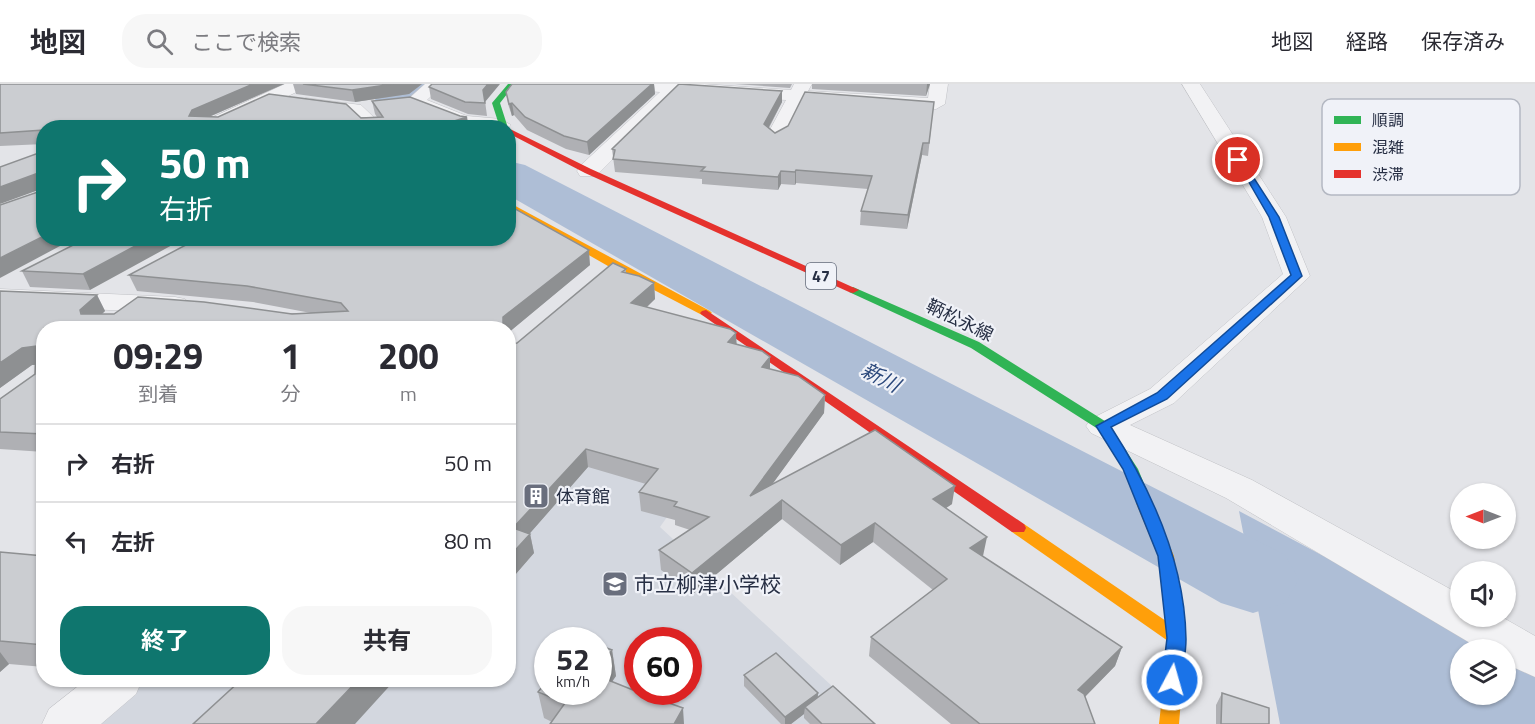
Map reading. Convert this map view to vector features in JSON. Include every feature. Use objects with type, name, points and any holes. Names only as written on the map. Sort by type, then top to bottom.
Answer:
[{"type":"main road","points":[[502,120],[496,103],[512,84]]},
{"type":"main road","name":"鞆松永線","points":[[516,134],[588,171],[975,345],[1110,436],[1131,469],[1166,556],[1177,638],[1169,724]]},
{"type":"main road","points":[[516,211],[603,271],[704,310],[1177,638]]},
{"type":"street","points":[[223,120],[299,84]]},
{"type":"street","points":[[415,101],[435,84]]},
{"type":"street","points":[[620,84],[800,89],[936,104],[939,84]]},
{"type":"street","points":[[1110,436],[1162,396],[1297,276],[1274,217],[1191,84]]},
{"type":"street","points":[[588,171],[676,86]]},
{"type":"street","points":[[776,137],[800,89]]},
{"type":"street","points":[[271,99],[367,114]]},
{"type":"street","points":[[395,104],[415,101],[462,120]]},
{"type":"street","points":[[0,290],[30,275]]},
{"type":"street","points":[[110,321],[138,290]]},
{"type":"street","points":[[0,297],[94,300],[138,290],[196,307]]},
{"type":"street","points":[[1110,436],[1239,489],[1535,658]]},
{"type":"street","points":[[66,724],[111,687]]},
{"type":"shaded area","name":"市立柳津小学校","points":[[516,384],[707,460],[660,527],[873,724],[71,724],[116,687],[516,687]]},
{"type":"water","points":[[1239,511],[1450,623],[1450,627],[1457,627],[1479,639],[1450,639],[1450,705],[1516,705],[1516,659],[1535,669],[1535,724],[1280,724]]},
{"type":"building","points":[[0,84],[253,84],[192,110],[189,116],[218,117],[269,94],[346,104],[361,118],[383,117],[372,101],[410,97],[467,117],[457,120],[36,120],[36,131],[0,133]]},
{"type":"building","points":[[303,84],[393,84],[352,90]]},
{"type":"building","points":[[432,84],[488,84],[483,90],[485,103],[465,102],[429,87]]},
{"type":"building","points":[[512,84],[652,84],[587,142],[564,136],[525,117],[512,103],[509,104],[506,92]]},
{"type":"building","points":[[679,84],[782,91],[764,124],[775,133],[788,126],[805,92],[934,102],[929,143],[923,143],[908,215],[861,211],[872,176],[796,170],[795,172],[781,171],[778,177],[701,171],[705,167],[613,159],[615,150],[612,149]]},
{"type":"building","points":[[36,154],[36,174],[0,187],[0,167]]},
{"type":"building","points":[[36,193],[36,240],[0,258],[0,205]]},
{"type":"building","points":[[516,209],[589,250],[503,317],[503,321],[36,321],[36,346],[22,348],[0,363],[0,291],[97,295],[80,310],[81,314],[114,314],[138,297],[204,302],[292,314],[348,311],[341,303],[247,286],[129,275],[184,246],[516,246]]},
{"type":"building","points":[[71,246],[135,246],[83,274],[22,271]]},
{"type":"building","points":[[613,263],[626,269],[622,272],[654,283],[631,303],[730,329],[736,333],[728,342],[762,351],[770,357],[762,367],[798,376],[825,395],[750,496],[875,430],[955,486],[933,499],[987,537],[970,548],[1122,647],[1078,690],[1084,694],[1095,724],[980,724],[871,637],[947,579],[875,523],[841,545],[782,500],[692,573],[659,550],[709,517],[674,506],[677,502],[639,492],[658,469],[586,449],[516,525],[517,343]]},
{"type":"building","points":[[36,346],[36,434],[0,432],[0,399],[35,374]]},
{"type":"building","points":[[516,529],[530,534],[516,549]]},
{"type":"building","points":[[0,552],[36,555],[36,644],[0,641]]},
{"type":"building","points":[[776,653],[818,693],[785,717],[744,675]]},
{"type":"building","points":[[612,682],[624,686],[624,705],[675,705],[683,708],[674,724],[550,724],[564,705],[612,705]]},
{"type":"building","points":[[833,686],[875,724],[822,724],[805,707]]},
{"type":"building","points":[[233,687],[351,687],[316,724],[193,724]]},
{"type":"building","points":[[1222,693],[1269,708],[1269,724],[1221,724]]},
{"type":"waterway","name":"新川","points":[[406,120],[401,117],[394,99],[407,84]]},
{"type":"waterway","name":"新川","points":[[516,179],[1253,579]]},
{"type":"traffic: fast","points":[[501,120],[496,103],[512,84]]},
{"type":"traffic: fast","points":[[853,290],[975,345],[1103,426],[1131,469],[1144,503]]},
{"type":"traffic: slow","points":[[516,210],[612,264],[706,313]]},
{"type":"traffic: slow","points":[[1144,503],[1166,556],[1177,638],[1169,724]]},
{"type":"traffic: slow","points":[[1018,528],[1177,638]]},
{"type":"traffic: jam","points":[[516,134],[588,171],[853,290]]},
{"type":"traffic: jam","points":[[706,313],[1018,528]]},
{"type":"place","name":"体育館","points":[[536,496]]},
{"type":"place","name":"市立柳津小学校","points":[[615,584]]},
{"type":"route","points":[[1172,680],[1177,638],[1166,556],[1131,469],[1103,426],[1162,396],[1297,276],[1274,217],[1238,160]]}]
